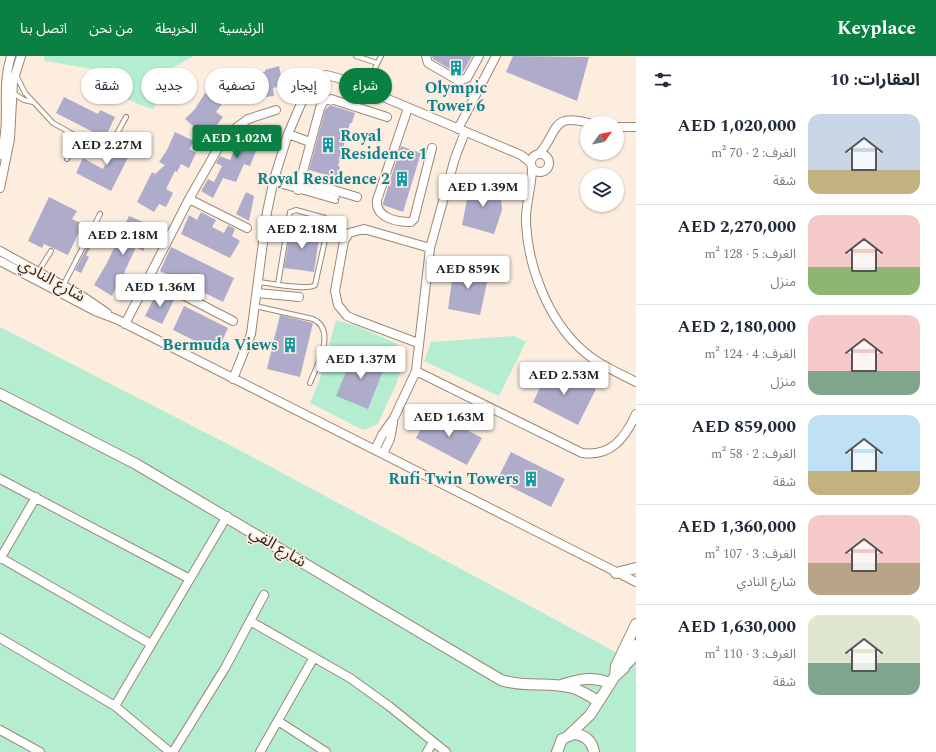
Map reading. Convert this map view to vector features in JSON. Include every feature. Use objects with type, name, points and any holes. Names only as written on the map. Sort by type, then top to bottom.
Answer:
[{"type":"street","points":[[0,155],[6,124],[5,81],[11,56]]},
{"type":"street","points":[[0,188],[10,139],[12,92],[15,73],[21,56]]},
{"type":"street","points":[[426,56],[428,63],[456,80],[462,81],[467,78],[480,56]]},
{"type":"street","points":[[379,452],[382,435],[394,418],[416,371],[430,248],[455,158],[461,130],[481,84],[496,56]]},
{"type":"street","points":[[233,379],[251,334],[264,226],[273,181],[288,134],[306,90],[314,80],[326,75],[339,79]]},
{"type":"street","points":[[467,78],[481,84]]},
{"type":"street","points":[[357,197],[299,185],[321,104],[327,99],[331,99],[387,117]]},
{"type":"street","points":[[392,101],[521,155],[549,162],[548,168],[540,172],[532,182]]},
{"type":"street","points":[[408,108],[377,200],[377,206],[383,215],[406,222],[411,222],[414,219],[432,148]]},
{"type":"street","points":[[125,324],[214,153],[229,134],[248,119],[276,110]]},
{"type":"street","points":[[580,121],[573,119],[561,122],[556,127],[547,145],[536,159],[526,213],[528,245],[538,279],[552,311],[570,338],[592,358],[636,382]]},
{"type":"street","points":[[624,127],[636,127]]},
{"type":"street","points":[[288,134],[310,142]]},
{"type":"street","points":[[536,159],[540,172]]},
{"type":"street","points":[[189,199],[247,228]]},
{"type":"street","points":[[418,343],[347,316],[338,305],[335,291],[344,241],[354,231],[364,229],[430,248]]},
{"type":"street","name":"شارع النادي","points":[[0,252],[63,286],[116,319]]},
{"type":"street","name":"شارع النادي","points":[[0,261],[95,311],[116,319]]},
{"type":"street","points":[[150,278],[233,321]]},
{"type":"street","points":[[257,293],[299,297]]},
{"type":"street","points":[[116,319],[636,582]]},
{"type":"street","points":[[416,371],[582,453],[598,454],[612,448],[624,436],[636,414]]},
{"type":"street","name":"شارع الفي","points":[[0,394],[136,464],[227,516],[501,680],[522,685],[559,686]]},
{"type":"street","points":[[0,479],[190,578]]},
{"type":"street","points":[[36,497],[0,558],[151,644]]},
{"type":"street","points":[[115,706],[227,516]]},
{"type":"street","points":[[616,573],[636,568]]},
{"type":"street","points":[[0,638],[115,706],[172,752],[225,668],[264,595]]},
{"type":"street","points":[[250,621],[314,657],[370,692],[446,752]]},
{"type":"street","points":[[613,679],[616,666],[636,624]]},
{"type":"street","points":[[557,752],[560,742],[570,735],[590,715],[613,679],[624,668],[636,645]]},
{"type":"street","points":[[260,752],[314,657]]},
{"type":"street","points":[[559,686],[582,678],[613,679]]},
{"type":"street","points":[[559,686],[573,688],[586,693],[598,702]]},
{"type":"street","points":[[590,715],[593,748]]},
{"type":"street","points":[[278,721],[326,752]]},
{"type":"street","points":[[0,730],[40,752]]},
{"type":"street","points":[[570,735],[583,735],[593,748]]},
{"type":"street","points":[[427,752],[433,742]]},
{"type":"lane","points":[[356,56],[377,63]]},
{"type":"lane","points":[[375,68],[381,56]]},
{"type":"lane","points":[[15,73],[22,89],[54,123],[103,151],[107,151],[126,117]]},
{"type":"lane","points":[[5,81],[12,92],[19,98],[33,102]]},
{"type":"lane","points":[[67,159],[77,137]]},
{"type":"lane","points":[[273,181],[299,185],[336,199]]},
{"type":"lane","points":[[258,282],[278,284],[309,287],[315,285],[328,227],[325,218],[296,210],[290,212],[278,284]]},
{"type":"lane","points":[[63,286],[100,214]]},
{"type":"lane","points":[[38,272],[51,251]]},
{"type":"lane","points":[[255,306],[313,319],[321,324],[325,337],[310,383]]},
{"type":"lane","points":[[624,668],[631,664],[636,658]]},
{"type":"green space","points":[[44,56],[194,56],[172,68],[141,68],[141,104],[156,104],[153,109],[133,102],[133,68],[86,68],[45,61]]},
{"type":"green space","points":[[336,320],[356,326],[396,343],[404,360],[397,382],[378,424],[363,430],[310,403],[320,379]]},
{"type":"green space","points":[[0,327],[247,454],[636,663],[636,752],[0,752]]},
{"type":"green space","points":[[514,336],[526,342],[499,396],[424,361],[431,342]]},
{"type":"building","name":"Olympic Tower 6","points":[[432,56],[472,56],[460,75],[433,59]]},
{"type":"building","points":[[513,56],[589,57],[577,101],[506,72]]},
{"type":"building","points":[[279,66],[279,68],[277,68],[277,87],[273,88],[274,96],[269,97],[269,69]]},
{"type":"building","points":[[205,93],[205,104],[222,104],[216,112],[223,117],[213,130],[206,125],[200,132],[185,119],[195,109]]},
{"type":"building","points":[[64,97],[98,114],[100,110],[115,117],[105,138],[56,113]]},
{"type":"building","name":"Royal Residence 1","points":[[330,105],[355,113],[352,123],[350,123],[338,166],[340,167],[337,178],[309,170],[325,110]]},
{"type":"building","points":[[251,126],[269,136],[261,148],[258,146],[250,166],[244,164],[236,182],[223,178],[213,198],[201,191],[208,179],[214,182],[222,166],[216,163],[220,156],[230,160],[235,149],[228,146],[231,139],[235,140],[241,131],[247,134]]},
{"type":"building","points":[[175,132],[194,141],[189,149],[196,153],[189,168],[181,164],[177,172],[175,171],[166,189],[173,193],[166,207],[159,204],[154,212],[137,202],[152,172],[155,174],[165,165],[159,162],[167,150]]},
{"type":"building","points":[[119,138],[134,146],[111,191],[76,173],[83,158],[103,169]]},
{"type":"building","name":"Royal Residence 2","points":[[401,146],[421,153],[403,212],[383,205]]},
{"type":"building","points":[[470,184],[500,188],[502,210],[494,234],[462,225]]},
{"type":"building","points":[[246,192],[254,196],[249,221],[236,214]]},
{"type":"building","points":[[49,197],[77,211],[72,219],[83,224],[68,255],[44,244],[42,248],[28,241]]},
{"type":"building","points":[[201,212],[216,220],[212,227],[224,233],[228,225],[235,229],[232,236],[240,241],[230,258],[181,234],[189,215],[197,220]]},
{"type":"building","points":[[129,216],[148,224],[144,233],[151,236],[143,251],[136,247],[124,273],[131,276],[123,291],[116,287],[112,296],[94,285],[107,263]]},
{"type":"building","points":[[291,227],[320,231],[314,272],[284,268]]},
{"type":"building","points":[[92,238],[94,242],[86,255],[89,257],[81,273],[75,270]]},
{"type":"building","points":[[171,247],[234,278],[223,302],[160,271]]},
{"type":"building","points":[[454,266],[489,273],[480,315],[448,309]]},
{"type":"building","points":[[157,292],[174,300],[162,324],[145,316]]},
{"type":"building","points":[[184,306],[228,328],[217,352],[173,330]]},
{"type":"building","name":"Bermuda Views","points":[[280,315],[313,323],[300,377],[267,369]]},
{"type":"building","points":[[355,350],[386,363],[368,409],[336,396]]},
{"type":"building","points":[[551,366],[596,389],[578,425],[533,402]]},
{"type":"building","name":"Rufi Twin Towers","points":[[430,411],[482,438],[467,465],[416,438]]},
{"type":"building","name":"Rufi Twin Towers","points":[[511,452],[565,479],[551,507],[497,480]]},
{"type":"place","name":"Olympic Tower 6","points":[[456,68]]},
{"type":"place","name":"Royal Residence 1","points":[[328,145]]},
{"type":"place","name":"Royal Residence 2","points":[[402,179]]},
{"type":"place","name":"Bermuda Views","points":[[290,345]]},
{"type":"place","name":"Rufi Twin Towers","points":[[531,479]]}]
